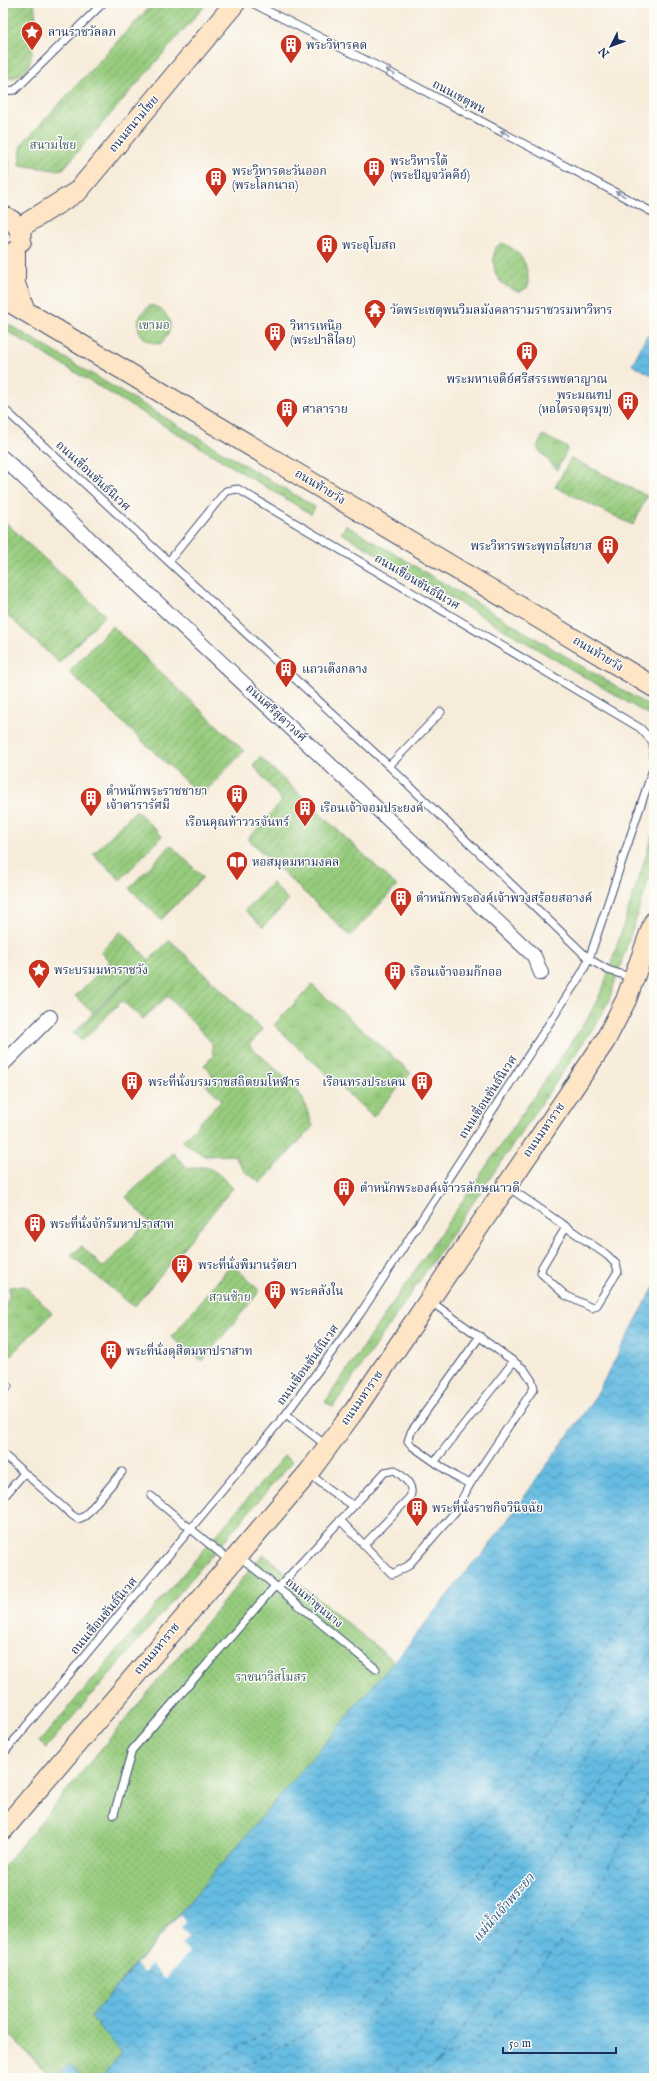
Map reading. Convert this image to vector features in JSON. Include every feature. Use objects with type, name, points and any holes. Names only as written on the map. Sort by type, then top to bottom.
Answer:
[{"type":"street","name":"ถนนสนามไชย","points":[[19,228],[78,191],[235,3]]},
{"type":"street","points":[[3,216],[15,223],[19,228],[21,242],[11,259],[15,284],[24,309]]},
{"type":"street","name":"ถนนท้ายวัง","points":[[3,298],[24,309],[654,687]]},
{"type":"street","name":"ถนนศรีสุดาวงศ์","points":[[3,458],[534,956],[541,973]]},
{"type":"street","name":"ถนนมหาราช","points":[[3,1830],[328,1447],[505,1185],[605,1041],[617,1021],[635,979],[654,922]]},
{"type":"street","points":[[3,1064],[50,1017]]},
{"type":"lane","points":[[5,93],[15,90],[103,3]]},
{"type":"lane","name":"ถนนเชตุพน","points":[[252,3],[385,70],[654,212]]},
{"type":"lane","points":[[3,210],[4,162]]},
{"type":"lane","name":"ถนนเขื่อนขันธ์นิเวศ","points":[[3,408],[389,766],[589,959]]},
{"type":"lane","name":"ถนนเขื่อนขันธ์นิเวศ","points":[[169,561],[226,491],[238,489],[640,728],[652,742],[654,760]]},
{"type":"lane","points":[[389,766],[441,712]]},
{"type":"lane","name":"ถนนเขื่อนขันธ์นิเวศ","points":[[3,1754],[286,1414],[360,1314],[582,973],[589,959],[654,766]]},
{"type":"lane","points":[[589,959],[608,970],[635,979]]},
{"type":"lane","points":[[505,1185],[607,1255],[616,1264],[616,1274],[597,1305],[592,1308],[565,1295],[541,1273],[542,1267],[566,1227]]},
{"type":"lane","points":[[340,1520],[392,1574],[401,1571],[408,1566],[455,1512],[470,1484],[534,1388],[532,1380],[524,1369],[428,1300]]},
{"type":"lane","points":[[470,1484],[456,1477],[412,1446],[408,1441],[411,1432],[480,1336]]},
{"type":"lane","points":[[435,1461],[514,1361]]},
{"type":"lane","points":[[286,1414],[328,1447]]},
{"type":"lane","points":[[3,1454],[78,1519],[85,1516],[122,1472]]},
{"type":"lane","points":[[114,1814],[132,1750],[277,1587],[385,1472],[395,1470],[410,1484],[412,1491],[410,1497],[364,1545]]},
{"type":"lane","points":[[308,1472],[331,1491],[354,1506]]},
{"type":"lane","points":[[3,1498],[24,1473]]},
{"type":"lane","name":"ถนนท่าขุนนาง","points":[[151,1496],[191,1529],[277,1587],[376,1669]]},
{"type":"green space","points":[[3,3],[34,3],[36,20],[32,55],[27,71],[15,77],[3,79]]},
{"type":"green space","name":"สนามไชย","points":[[153,3],[207,3],[63,169],[54,170],[19,165],[22,144]]},
{"type":"green space","points":[[502,243],[515,250],[525,265],[528,287],[520,292],[505,286],[500,281],[495,271],[495,248]]},
{"type":"green space","name":"เขามอ","points":[[151,305],[163,312],[167,316],[169,322],[169,333],[160,344],[152,343],[146,339],[141,335],[139,329],[138,323],[140,316],[144,310]]},
{"type":"green space","points":[[3,321],[315,507],[311,514],[3,329]]},
{"type":"green space","points":[[543,435],[568,448],[557,470],[537,448]]},
{"type":"green space","points":[[571,458],[647,496],[633,525],[555,487]]},
{"type":"green space","points":[[3,520],[105,615],[59,663],[3,611]]},
{"type":"green space","points":[[346,525],[654,709],[654,718],[341,533]]},
{"type":"green space","points":[[112,626],[244,751],[201,796],[69,672]]},
{"type":"green space","points":[[260,757],[397,886],[350,936],[248,839],[282,801],[253,765]]},
{"type":"green space","points":[[136,810],[162,836],[120,880],[93,854]]},
{"type":"green space","points":[[654,831],[654,864],[608,1003],[597,1022],[333,1407],[325,1402],[589,1016],[603,988]]},
{"type":"green space","points":[[171,845],[203,877],[161,920],[129,888]]},
{"type":"green space","points":[[272,883],[289,900],[263,927],[245,910]]},
{"type":"green space","points":[[121,931],[149,960],[92,1013],[75,996],[110,962],[100,952]]},
{"type":"green space","points":[[170,940],[263,1030],[249,1045],[292,1084],[302,1097],[313,1126],[261,1183],[244,1171],[234,1155],[204,1156],[182,1141],[222,1100],[205,1084],[213,1075],[204,1065],[213,1056],[212,1043],[168,996],[143,1019],[122,1001],[82,1041],[73,1033]]},
{"type":"green space","points":[[312,985],[411,1073],[373,1117],[274,1025]]},
{"type":"green space","points":[[173,1153],[189,1169],[197,1167],[209,1168],[233,1188],[134,1307],[71,1255],[82,1246],[103,1268],[148,1221],[126,1197]]},
{"type":"green space","name":"สวนซ้าย","points":[[232,1264],[260,1291],[202,1361],[171,1337]]},
{"type":"green space","points":[[25,1286],[52,1313],[10,1356],[3,1350],[3,1309],[9,1297],[9,1287]]},
{"type":"green space","points":[[284,1456],[292,1462],[46,1748],[39,1742]]},
{"type":"green space","name":"ราชนาวีสโมสร","points":[[263,1554],[395,1662],[91,2016],[122,2053],[101,2078],[82,2078],[69,2065],[57,2078],[51,2078],[3,2027],[3,1867]]},
{"type":"water","points":[[647,335],[654,339],[654,376],[632,365]]},
{"type":"water","name":"แม่น้ำเจ้าพระยา","points":[[654,1287],[654,2078],[101,2078],[122,2053],[91,2017],[349,1715],[352,1709],[401,1654],[474,1562],[484,1553],[594,1399]]},
{"type":"water","points":[[69,2064],[82,2078],[57,2078]]},
{"type":"pier","points":[[180,1914],[186,1922],[181,1929],[189,1936],[181,1945],[189,1952],[166,1979],[151,1965],[144,1973],[136,1965]]},
{"type":"pier","points":[[43,2068],[51,2078],[27,2078],[34,2072]]},
{"type":"ferry route","points":[[190,2078],[312,2004],[490,1814],[654,1580]]},
{"type":"ferry route","points":[[220,2078],[352,2010],[527,1820],[654,1616]]},
{"type":"ferry route","points":[[306,2078],[365,2021],[543,1829],[654,1647]]},
{"type":"ferry route","points":[[391,2078],[423,2039],[654,1709]]},
{"type":"ferry route","points":[[425,2078],[479,2007],[654,1740]]},
{"type":"ferry route","points":[[438,2062],[475,2042],[583,1915],[654,1782]]},
{"type":"ferry route","points":[[409,2078],[436,2064]]},
{"type":"place","name":"ลานราชวัลลภ","points":[[32,52]]},
{"type":"place","name":"พระวิหารคด","points":[[291,64]]},
{"type":"place","name":"พระวิหารใต้ (พระปัญจวัคคีย์)","points":[[374,188]]},
{"type":"place","name":"พระวิหารตะวันออก (พระโลกนาถ)","points":[[216,198]]},
{"type":"place","name":"พระอุโบสถ","points":[[327,264]]},
{"type":"place","name":"วัดพระเชตุพนวิมลมังคลารามราชวรมหาวิหาร","points":[[375,330]]},
{"type":"place","name":"วิหารเหนือ (พระปาลิไลย)","points":[[275,352]]},
{"type":"place","name":"พระมหาเจดีย์ศรีสรรเพชดาญาณ","points":[[527,372]]},
{"type":"place","name":"พระมณฑป (หอไตรจตุรมุข)","points":[[628,422]]},
{"type":"place","name":"ศาลาราย","points":[[287,428]]},
{"type":"place","name":"พระวิหารพระพุทธไสยาส","points":[[608,566]]},
{"type":"place","name":"แถวเต๊งกลาง","points":[[286,688]]},
{"type":"place","name":"เรือนคุณท้าววรจันทร์","points":[[237,814]]},
{"type":"place","name":"ตำหนักพระราชชายา เจ้าดารารัศมี","points":[[91,818]]},
{"type":"place","name":"เรือนเจ้าจอมประยงค์","points":[[305,828]]},
{"type":"place","name":"หอสมุดมหามงคล","points":[[237,882]]},
{"type":"place","name":"ตำหนักพระองค์เจ้าพวงสร้อยสอางค์","points":[[401,918]]},
{"type":"place","name":"พระบรมมหาราชวัง","points":[[39,990]]},
{"type":"place","name":"เรือนเจ้าจอมก๊กออ","points":[[395,992]]},
{"type":"place","name":"พระที่นั่งบรมราชสถิตยมโหฬาร","points":[[132,1102]]},
{"type":"place","name":"เรือนทรงประเคน","points":[[422,1102]]},
{"type":"place","name":"ตำหนักพระองค์เจ้าวรลักษณาวดี","points":[[344,1208]]},
{"type":"place","name":"พระที่นั่งจักรีมหาปราสาท","points":[[35,1244]]},
{"type":"place","name":"พระที่นั่งพิมานรัตยา","points":[[182,1284]]},
{"type":"place","name":"พระคลังใน","points":[[275,1310]]},
{"type":"place","name":"พระที่นั่งดุสิตมหาปราสาท","points":[[111,1370]]},
{"type":"place","name":"พระที่นั่งราชกิจวินิจฉัย","points":[[417,1528]]}]
